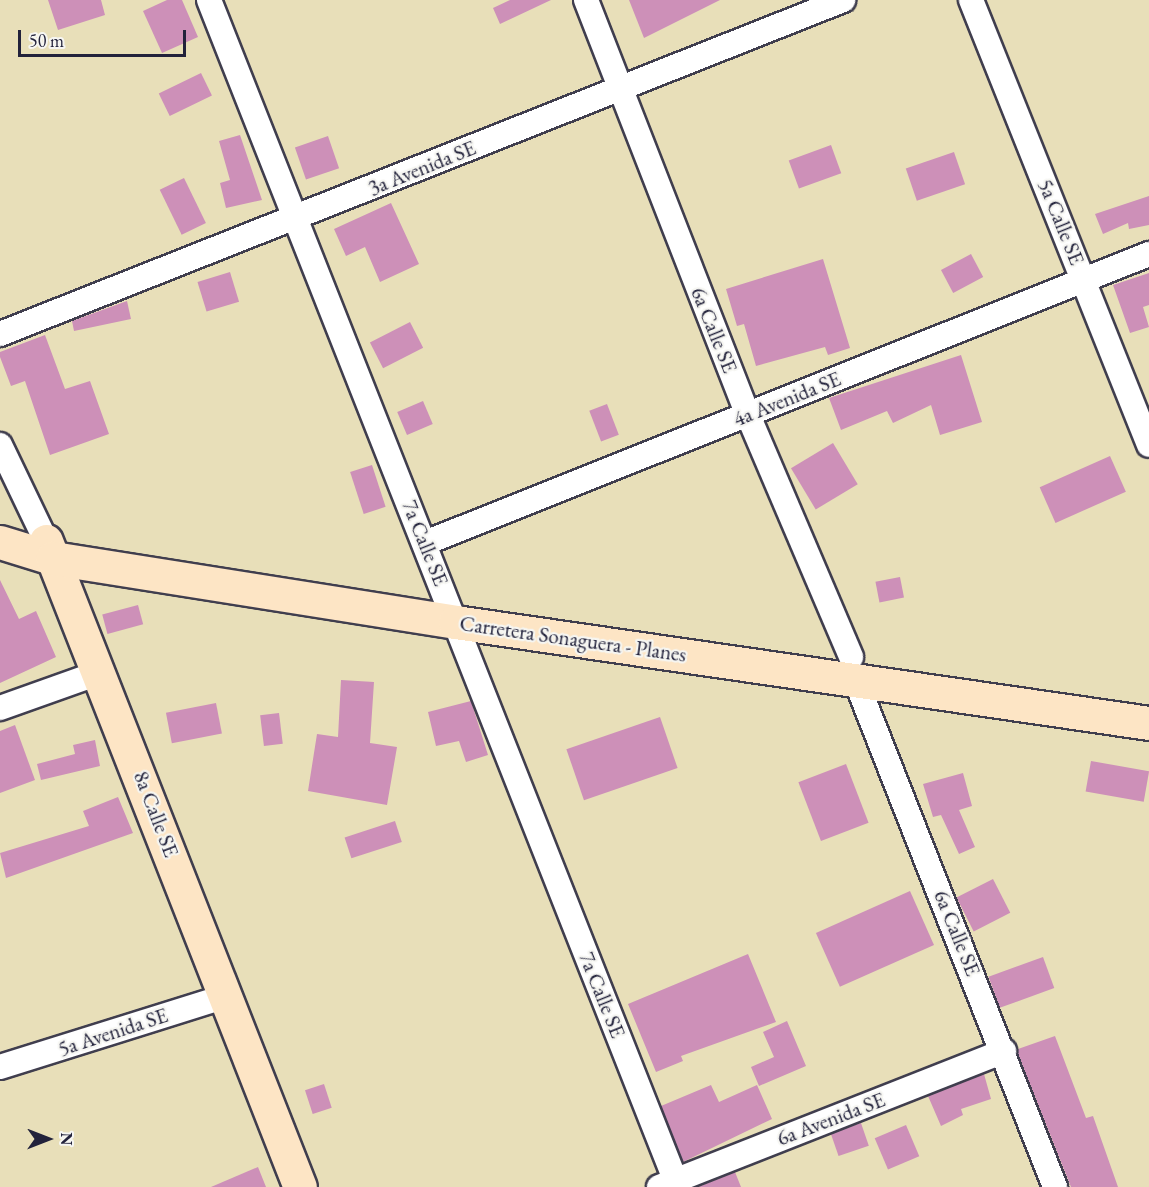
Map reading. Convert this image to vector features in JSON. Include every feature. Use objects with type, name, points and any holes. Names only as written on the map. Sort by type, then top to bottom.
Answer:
[{"type":"main road","name":"Carretera Sonaguera - Planes","points":[[0,525],[49,549]]},
{"type":"main road","name":"Carretera Sonaguera - Planes","points":[[0,542],[451,611],[854,669],[1149,704]]},
{"type":"main road","name":"8a Calle SE","points":[[49,549],[101,672],[300,1187]]},
{"type":"main road","name":"Carretera Sonaguera - Planes","points":[[854,669],[1149,723]]},
{"type":"street","name":"7a Calle SE","points":[[209,0],[425,543],[671,1185]]},
{"type":"street","name":"6a Calle SE","points":[[585,0],[748,416],[854,669],[1055,1187]]},
{"type":"street","name":"3a Avenida SE","points":[[0,334],[843,0]]},
{"type":"street","name":"5a Calle SE","points":[[971,0],[1085,279],[1149,445]]},
{"type":"street","name":"4a Avenida SE","points":[[425,543],[1149,254]]},
{"type":"street","name":"8a Calle SE","points":[[0,445],[49,549]]},
{"type":"street","points":[[0,708],[101,672]]},
{"type":"street","name":"5a Avenida SE","points":[[0,1067],[226,996]]},
{"type":"street","name":"6a Avenida SE","points":[[671,1185],[1004,1052]]},
{"type":"building","points":[[48,0],[101,0],[105,15],[58,30]]},
{"type":"building","points":[[167,0],[182,0],[198,37],[162,53],[143,11]]},
{"type":"building","points":[[510,0],[551,0],[500,24],[493,8]]},
{"type":"building","points":[[629,0],[720,0],[644,38]]},
{"type":"building","points":[[201,73],[212,95],[170,116],[159,94]]},
{"type":"building","points":[[240,135],[262,200],[226,208],[220,183],[230,180],[219,141]]},
{"type":"building","points":[[328,136],[339,168],[306,180],[295,147]]},
{"type":"building","points":[[831,145],[841,173],[799,189],[789,160]]},
{"type":"building","points":[[954,152],[965,184],[917,201],[906,169]]},
{"type":"building","points":[[184,178],[206,223],[182,235],[160,190]]},
{"type":"building","points":[[1149,196],[1149,225],[1129,229],[1128,223],[1103,234],[1095,214]]},
{"type":"building","points":[[391,203],[419,264],[380,282],[365,247],[346,256],[334,229]]},
{"type":"building","points":[[971,254],[983,277],[953,293],[941,270]]},
{"type":"building","points":[[823,259],[850,348],[828,355],[825,347],[756,366],[744,324],[737,326],[726,289]]},
{"type":"building","points":[[230,272],[239,302],[207,312],[197,282]]},
{"type":"building","points":[[1149,273],[1149,305],[1143,307],[1149,327],[1130,333],[1113,285]]},
{"type":"building","points":[[127,301],[131,319],[74,331],[72,321]]},
{"type":"building","points":[[410,322],[423,348],[383,368],[370,342]]},
{"type":"building","points":[[45,335],[65,389],[90,381],[109,434],[50,455],[25,381],[11,386],[0,357],[0,352]]},
{"type":"building","points":[[961,355],[982,422],[940,435],[931,405],[893,423],[887,411],[841,430],[829,398]]},
{"type":"building","points":[[423,401],[433,424],[407,435],[397,412]]},
{"type":"building","points":[[607,404],[619,435],[601,442],[589,411]]},
{"type":"building","points":[[833,443],[858,484],[816,509],[791,468]]},
{"type":"building","points":[[1110,456],[1126,492],[1056,523],[1040,487]]},
{"type":"building","points":[[372,465],[386,507],[364,514],[350,472]]},
{"type":"building","points":[[900,577],[904,598],[879,602],[875,582]]},
{"type":"building","points":[[0,580],[19,619],[36,611],[56,657],[0,683]]},
{"type":"building","points":[[138,605],[143,624],[107,634],[102,615]]},
{"type":"building","points":[[341,680],[374,682],[370,743],[397,747],[387,805],[308,791],[317,734],[338,737]]},
{"type":"building","points":[[471,701],[488,755],[466,762],[459,741],[436,746],[428,712]]},
{"type":"building","points":[[216,703],[222,733],[172,743],[166,713]]},
{"type":"building","points":[[279,713],[283,744],[264,746],[260,715]]},
{"type":"building","points":[[660,717],[678,768],[584,800],[566,749]]},
{"type":"building","points":[[15,725],[35,780],[0,793],[0,731]]},
{"type":"building","points":[[95,740],[100,766],[41,780],[37,764],[75,754],[73,745]]},
{"type":"building","points":[[1091,761],[1149,771],[1144,802],[1086,792]]},
{"type":"building","points":[[846,764],[869,823],[821,841],[798,782]]},
{"type":"building","points":[[963,773],[972,806],[959,810],[975,847],[959,854],[941,815],[933,817],[923,784]]},
{"type":"building","points":[[118,797],[133,833],[6,878],[0,853],[89,826],[83,811]]},
{"type":"building","points":[[395,821],[402,842],[351,858],[345,837]]},
{"type":"building","points":[[993,879],[1010,913],[974,931],[956,898]]},
{"type":"building","points":[[910,891],[934,945],[840,987],[816,933]]},
{"type":"building","points":[[748,954],[776,1022],[681,1056],[683,1061],[656,1072],[628,1004]]},
{"type":"building","points":[[1043,957],[1054,988],[1000,1008],[988,977]]},
{"type":"building","points":[[787,1021],[806,1066],[759,1086],[751,1067],[774,1057],[763,1032]]},
{"type":"building","points":[[1055,1036],[1086,1118],[1093,1116],[1118,1187],[1071,1187],[1018,1054],[1018,1049]]},
{"type":"building","points":[[984,1074],[991,1099],[961,1109],[963,1115],[941,1126],[928,1096]]},
{"type":"building","points":[[324,1084],[332,1108],[313,1114],[305,1090]]},
{"type":"building","points":[[711,1085],[719,1102],[757,1085],[772,1119],[683,1162],[661,1106]]},
{"type":"building","points":[[861,1123],[869,1146],[839,1156],[831,1133]]},
{"type":"building","points":[[906,1125],[919,1156],[888,1170],[875,1138]]},
{"type":"building","points":[[258,1167],[266,1187],[211,1187]]},
{"type":"building","points":[[735,1172],[741,1187],[698,1187]]}]
